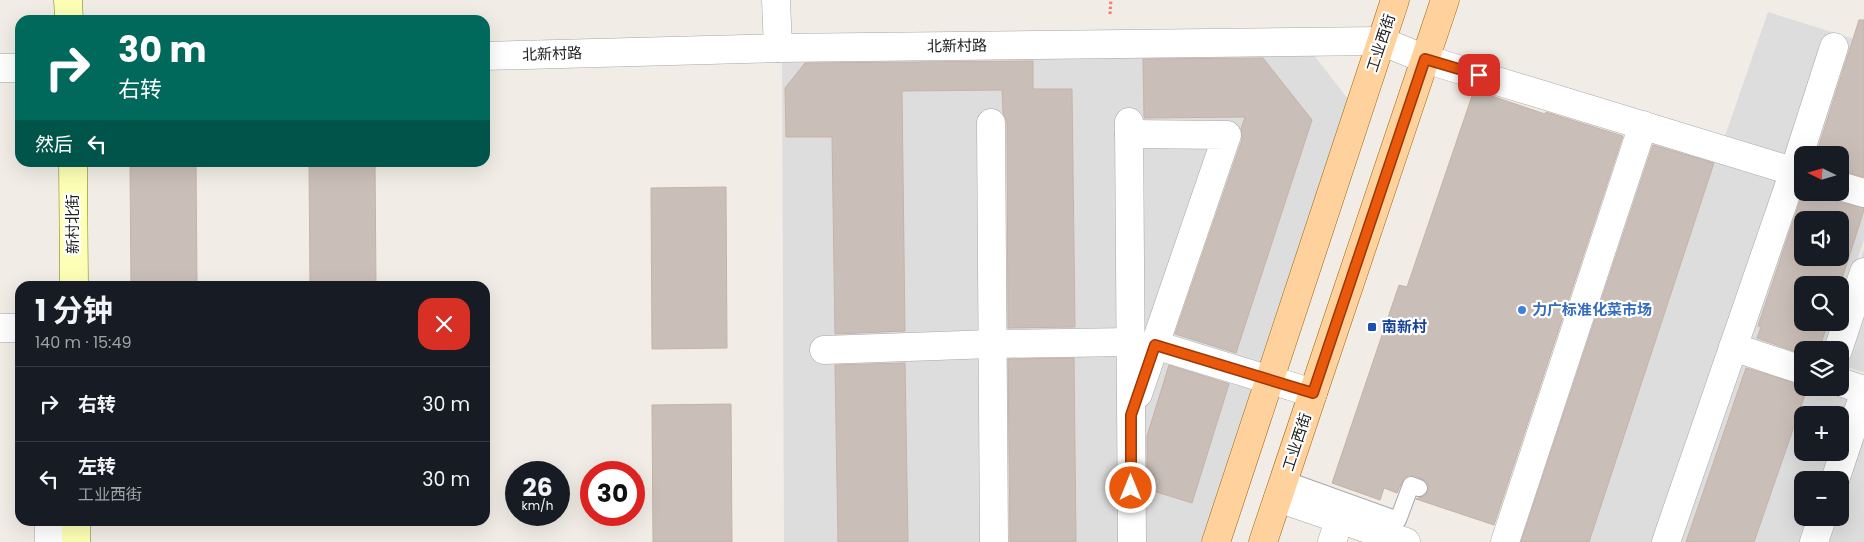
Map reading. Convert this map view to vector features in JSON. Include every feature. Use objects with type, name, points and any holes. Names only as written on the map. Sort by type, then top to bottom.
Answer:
[{"type":"main road","name":"工业西街","points":[[1216,542],[1395,0]]},
{"type":"main road","name":"工业西街","points":[[1263,542],[1445,0]]},
{"type":"street","points":[[68,0],[69,15]]},
{"type":"street","points":[[776,0],[778,48]]},
{"type":"street","name":"北新村路","points":[[490,56],[778,48],[1381,42],[1586,114],[1643,125],[1794,172]]},
{"type":"street","points":[[1806,146],[1834,47]]},
{"type":"street","points":[[0,68],[15,68]]},
{"type":"street","points":[[991,123],[994,542]]},
{"type":"street","points":[[1505,542],[1643,125]]},
{"type":"street","points":[[1132,542],[1131,415],[1143,343],[1227,135],[1129,128],[1143,343]]},
{"type":"street","name":"新村北街","points":[[73,167],[74,281]]},
{"type":"street","points":[[1666,542],[1734,347],[1794,184]]},
{"type":"street","points":[[1849,189],[1864,193]]},
{"type":"street","points":[[1841,341],[1864,272]]},
{"type":"street","points":[[0,328],[15,328]]},
{"type":"street","points":[[824,350],[992,344],[1143,343],[1313,393]]},
{"type":"street","points":[[1734,347],[1794,367]]},
{"type":"street","points":[[1849,385],[1864,390]]},
{"type":"street","points":[[1838,471],[1864,394]]},
{"type":"street","points":[[1281,489],[1336,530],[1406,542]]},
{"type":"street","points":[[49,526],[49,542]]},
{"type":"street","points":[[76,526],[76,542]]},
{"type":"street","points":[[1814,542],[1819,526]]},
{"type":"lane","points":[[1281,489],[1398,520],[1411,485],[1419,488]]},
{"type":"shaded area","points":[[1768,12],[1864,42],[1864,240],[1849,284],[1849,276],[1794,276],[1794,331],[1833,331],[1830,341],[1794,341],[1794,396],[1849,396],[1849,371],[1864,376],[1864,542],[1493,542],[1639,110],[1725,136]]},
{"type":"shaded area","points":[[1313,54],[1348,99],[1201,542],[784,542],[782,57]]},
{"type":"shaded area","points":[[1864,249],[1864,372],[1849,368],[1849,341],[1840,341],[1840,331],[1849,331],[1849,295]]},
{"type":"building","points":[[1859,20],[1864,20],[1864,177],[1849,173],[1849,146],[1819,146]]},
{"type":"building","points":[[1263,58],[1312,120],[1236,353],[1175,334],[1242,140],[1241,129],[1245,117],[1144,118],[1143,59]]},
{"type":"building","points":[[1033,61],[1033,89],[1072,89],[1075,327],[1008,328],[1007,123],[1003,113],[1002,90],[902,91],[905,331],[835,334],[832,137],[786,137],[785,88],[805,63]]},
{"type":"building","points":[[1474,90],[1545,114],[1546,112],[1623,136],[1494,525],[1416,499],[1426,495],[1429,487],[1426,481],[1415,476],[1409,475],[1404,478],[1397,493],[1384,488],[1380,500],[1332,483],[1399,285],[1407,287]]},
{"type":"building","points":[[1653,145],[1714,163],[1589,542],[1521,542]]},
{"type":"building","points":[[130,167],[196,167],[197,281],[131,281]]},
{"type":"building","points":[[309,167],[375,167],[376,281],[310,281]]},
{"type":"building","points":[[726,187],[727,348],[652,349],[651,188]]},
{"type":"building","points":[[1800,201],[1835,201],[1864,208],[1849,257],[1849,211],[1797,211]]},
{"type":"building","points":[[1794,219],[1794,266],[1846,266],[1843,276],[1794,276],[1794,331],[1825,331],[1822,341],[1794,341],[1794,351],[1757,338],[1761,327],[1758,326]]},
{"type":"building","points":[[1074,358],[1076,542],[1010,542],[1008,359]]},
{"type":"building","points":[[905,363],[908,542],[838,542],[835,365]]},
{"type":"building","points":[[1169,365],[1229,384],[1192,503],[1147,489],[1147,436]]},
{"type":"building","points":[[1746,368],[1794,383],[1794,396],[1805,396],[1801,406],[1794,406],[1794,427],[1754,542],[1686,542]]},
{"type":"building","points":[[731,404],[732,542],[653,542],[652,405]]},
{"type":"place","name":"力广标准化菜市场","points":[[1522,310]]},
{"type":"place","name":"南新村","points":[[1372,327]]},
{"type":"route","points":[[1131,488],[1131,415],[1155,345],[1313,393],[1425,59],[1479,75]]}]
